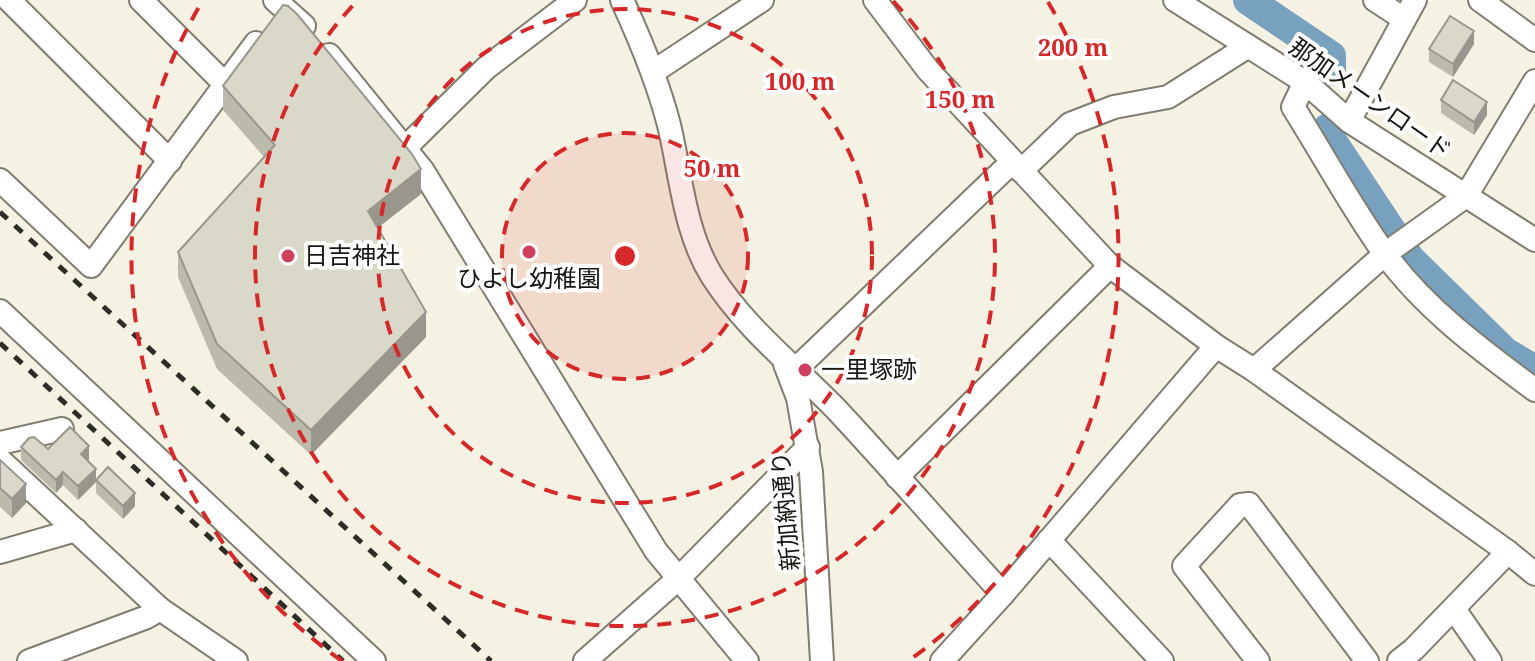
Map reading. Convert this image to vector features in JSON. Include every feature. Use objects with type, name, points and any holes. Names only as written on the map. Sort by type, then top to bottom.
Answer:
[{"type":"street","points":[[9,0],[170,161]]},
{"type":"street","points":[[141,0],[224,83]]},
{"type":"street","points":[[405,148],[486,68],[575,0]]},
{"type":"street","points":[[622,0],[653,72],[697,245],[712,276],[733,304],[1003,594]]},
{"type":"street","points":[[653,72],[762,0]]},
{"type":"street","points":[[875,0],[928,70],[1110,266],[1216,346],[1254,370],[1535,574]]},
{"type":"street","name":"那加メーンロード","points":[[1175,0],[1305,82],[1349,121],[1535,240]]},
{"type":"street","points":[[1349,121],[1409,9],[1375,0]]},
{"type":"street","points":[[1480,0],[1535,40]]},
{"type":"street","points":[[0,180],[91,266],[282,3],[307,29],[423,171],[656,551],[747,661]]},
{"type":"street","points":[[790,364],[1016,167],[1070,124],[1114,107],[1168,97],[1247,47]]},
{"type":"street","points":[[1254,370],[1398,245],[1466,196],[1535,81]]},
{"type":"street","points":[[1305,82],[1293,107],[1398,245],[1425,301],[1460,333],[1535,390]]},
{"type":"street","points":[[897,477],[1110,266]]},
{"type":"street","points":[[0,311],[374,661]]},
{"type":"street","points":[[942,661],[1216,346]]},
{"type":"street","name":"新加納通り","points":[[790,364],[808,447],[822,661]]},
{"type":"street","points":[[0,443],[62,429]]},
{"type":"street","points":[[585,661],[679,578],[808,447]]},
{"type":"street","points":[[0,460],[160,609],[236,661]]},
{"type":"street","points":[[1258,661],[1184,566],[1240,505],[1249,504],[1367,661]]},
{"type":"street","points":[[0,552],[76,530]]},
{"type":"street","points":[[1049,540],[1162,661]]},
{"type":"street","points":[[1399,661],[1508,552]]},
{"type":"street","points":[[29,661],[160,609]]},
{"type":"street","points":[[1454,609],[1490,661]]},
{"type":"building","name":"日吉神社","points":[[283,5],[297,14],[421,169],[368,211],[426,312],[311,430],[217,344],[178,252],[275,145],[223,86]]},
{"type":"building","points":[[1450,16],[1474,31],[1453,64],[1429,49]]},
{"type":"building","points":[[1453,80],[1487,102],[1474,122],[1441,100]]},
{"type":"building","points":[[70,427],[89,446],[81,454],[96,469],[78,486],[63,472],[56,480],[21,447],[34,437],[48,449]]},
{"type":"building","points":[[0,460],[26,484],[12,499],[0,488]]},
{"type":"building","points":[[108,467],[135,493],[123,506],[96,480]]},
{"type":"waterway","points":[[1248,0],[1331,56],[1331,71]]},
{"type":"waterway","points":[[1328,128],[1332,141],[1410,259],[1505,352],[1535,370]]},
{"type":"railway","points":[[0,212],[491,661]]},
{"type":"railway","points":[[0,343],[343,661]]},
{"type":"place","name":"ひよし幼稚園","points":[[529,252]]},
{"type":"place","name":"日吉神社","points":[[288,256]]},
{"type":"place","name":"一里塚跡","points":[[805,370]]}]
